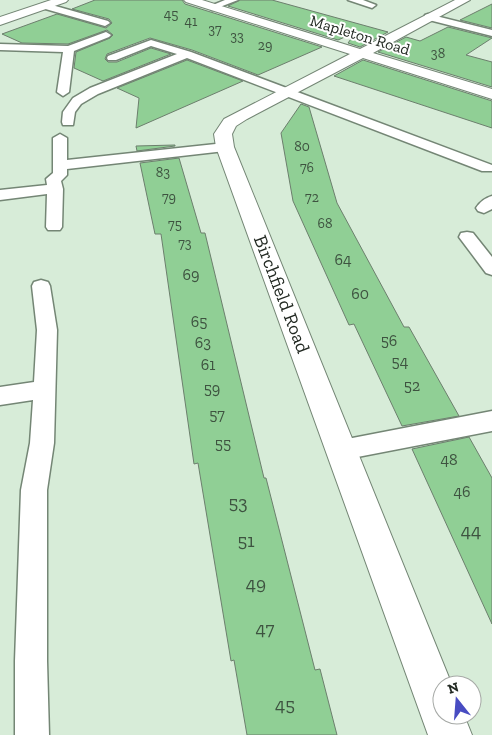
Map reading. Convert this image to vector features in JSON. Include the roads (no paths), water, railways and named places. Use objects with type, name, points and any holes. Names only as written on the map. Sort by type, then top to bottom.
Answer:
[{"type":"street","name":"Mapleton Road","points":[[190,0],[492,94]]},
{"type":"street","points":[[225,147],[223,134],[230,123],[428,17],[464,0]]},
{"type":"street","points":[[0,21],[54,2]]},
{"type":"street","name":"Birchfield Road","points":[[225,147],[432,685]]},
{"type":"lane","points":[[212,7],[234,0]]},
{"type":"lane","points":[[352,0],[372,5]]},
{"type":"lane","points":[[54,2],[105,22]]},
{"type":"lane","points":[[428,17],[492,33]]},
{"type":"lane","points":[[0,47],[68,49],[106,35]]},
{"type":"lane","points":[[112,58],[151,43],[187,54],[487,168]]},
{"type":"lane","points":[[63,92],[68,49]]},
{"type":"lane","points":[[68,122],[69,112],[77,101],[94,91],[187,54]]},
{"type":"lane","points":[[54,227],[55,189],[53,179],[60,175],[60,138]]},
{"type":"lane","points":[[60,165],[225,147]]},
{"type":"lane","points":[[0,195],[55,189]]},
{"type":"lane","points":[[467,237],[492,269]]},
{"type":"lane","points":[[32,735],[31,661],[34,490],[42,443],[47,330],[41,286]]},
{"type":"lane","points":[[0,396],[45,389]]},
{"type":"lane","points":[[342,450],[492,421]]}]
